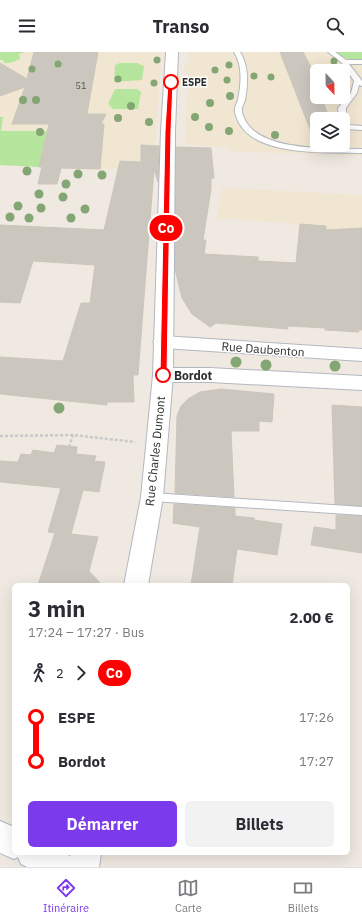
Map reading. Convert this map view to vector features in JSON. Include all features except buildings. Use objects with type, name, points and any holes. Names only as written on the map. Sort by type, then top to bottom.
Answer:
[{"type":"street","name":"Rue Charles Dumont","points":[[136,583],[152,497],[163,375],[168,131],[172,52]]},
{"type":"street","name":"Rue Daubenton","points":[[163,342],[362,355]]},
{"type":"street","points":[[163,375],[210,375],[362,383]]},
{"type":"street","points":[[0,836],[12,843]]},
{"type":"street","points":[[36,855],[59,867]]},
{"type":"street","points":[[83,867],[86,855]]},
{"type":"lane","points":[[237,52],[241,56],[244,85],[242,101],[238,111],[242,123],[253,135],[276,144],[305,149],[362,151]]},
{"type":"lane","points":[[331,52],[344,62],[360,83],[342,108],[342,112]]},
{"type":"lane","points":[[344,62],[362,62]]},
{"type":"lane","points":[[350,127],[362,128]]},
{"type":"lane","points":[[152,497],[362,511]]},
{"type":"path","points":[[0,436],[73,435],[156,444]]},
{"type":"path","points":[[69,447],[73,435]]},
{"type":"shaded area","points":[[0,52],[162,52],[153,171],[0,165]]},
{"type":"shaded area","points":[[188,52],[362,52],[362,156],[229,151],[229,147],[185,145],[188,72],[184,72],[185,65],[189,65]]},
{"type":"shaded area","points":[[222,188],[362,195],[362,252],[298,247],[299,224],[217,218]]},
{"type":"green space","points":[[0,52],[25,52],[19,54],[20,59],[10,63],[4,63],[3,60],[0,60]]},
{"type":"green space","points":[[335,52],[362,52],[362,60],[348,59]]},
{"type":"green space","points":[[120,63],[137,63],[144,66],[142,80],[114,82],[115,65]]},
{"type":"green space","points":[[115,89],[137,89],[141,92],[138,109],[113,109],[108,104]]},
{"type":"green space","points":[[0,117],[3,117],[1,131],[47,131],[39,167],[0,165]]},
{"type":"bus line","name":"Co","points":[[163,375],[168,131],[171,82]]},
{"type":"place","name":"ESPE","points":[[171,82]]},
{"type":"place","name":"Bordot","points":[[163,375]]}]
